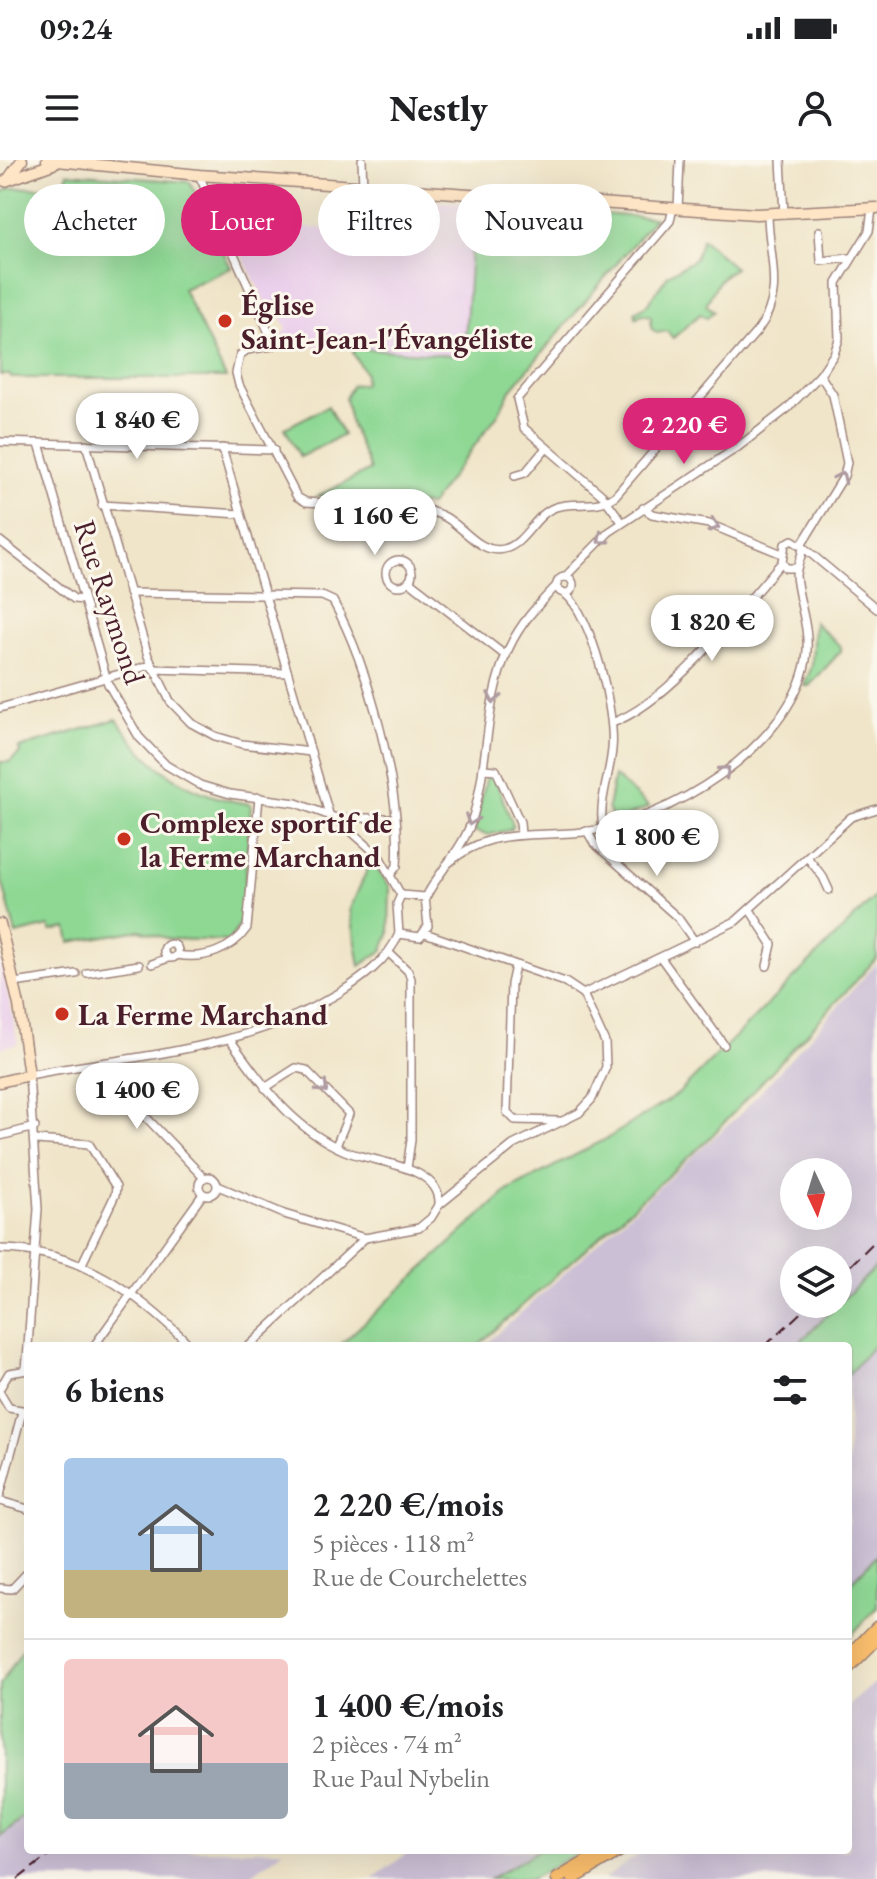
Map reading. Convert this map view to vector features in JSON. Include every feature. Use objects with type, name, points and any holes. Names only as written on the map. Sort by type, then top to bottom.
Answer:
[{"type":"main road","points":[[852,1653],[877,1627]]},
{"type":"main road","points":[[852,1664],[877,1639]]},
{"type":"main road","points":[[557,1879],[599,1854]]},
{"type":"main road","points":[[573,1879],[614,1854]]},
{"type":"street","points":[[2,182],[22,160]]},
{"type":"street","points":[[47,160],[59,163]]},
{"type":"street","points":[[362,160],[363,184]]},
{"type":"street","points":[[622,522],[608,501],[520,424],[517,399],[670,221],[676,208],[680,160]]},
{"type":"street","points":[[781,160],[784,214]]},
{"type":"street","points":[[2,182],[37,167],[59,163],[97,163],[199,175],[322,184]]},
{"type":"street","points":[[199,175],[272,346],[247,350],[240,355],[236,376],[300,500],[432,512],[447,518],[484,547],[497,550],[515,544],[553,508],[594,506],[608,501],[766,318],[776,280],[768,214]]},
{"type":"street","points":[[426,897],[470,824],[483,769],[493,700],[506,656],[534,607],[592,546],[643,508],[705,472],[762,429],[820,375],[838,344],[835,291],[850,258],[869,231],[874,209],[768,214],[440,192]]},
{"type":"street","points":[[819,231],[821,261],[850,258]]},
{"type":"street","points":[[446,865],[478,842],[603,828],[635,819],[704,788],[784,712],[799,685],[807,650],[807,621],[799,566],[802,546],[844,476],[847,463],[833,395],[820,375]]},
{"type":"street","points":[[0,442],[274,450]]},
{"type":"street","name":"Rue Raymond","points":[[39,443],[106,678],[131,727],[166,765],[206,788],[304,805],[333,816],[364,840],[391,874],[401,895]]},
{"type":"street","points":[[86,444],[152,667],[174,706],[206,732],[242,744],[311,752]]},
{"type":"street","points":[[222,448],[311,752],[333,816],[394,818]]},
{"type":"street","points":[[515,476],[525,473],[546,448]]},
{"type":"street","points":[[102,505],[240,514]]},
{"type":"street","points":[[643,508],[652,514],[709,524],[782,558],[788,569],[813,560],[825,562]]},
{"type":"street","points":[[0,541],[74,599],[83,600]]},
{"type":"street","points":[[612,723],[637,709],[680,674],[782,558],[789,541],[825,562],[876,605]]},
{"type":"street","points":[[565,577],[573,584],[579,614],[605,680],[612,723],[612,752],[602,815],[603,828]]},
{"type":"street","points":[[409,581],[506,656]]},
{"type":"street","points":[[558,584],[579,614]]},
{"type":"street","points":[[564,593],[571,591],[573,584]]},
{"type":"street","points":[[129,593],[324,596],[334,602],[369,683],[394,818],[398,864],[391,874]]},
{"type":"street","points":[[0,708],[152,667],[288,673]]},
{"type":"street","points":[[483,769],[497,771],[519,819],[521,835]]},
{"type":"street","points":[[152,964],[177,955],[222,950],[236,941],[247,928],[259,797]]},
{"type":"street","points":[[583,994],[727,926],[750,910],[855,814],[877,809]]},
{"type":"street","points":[[587,831],[594,843],[681,921],[695,942]]},
{"type":"street","points":[[807,857],[829,890]]},
{"type":"street","points":[[399,934],[396,928],[397,904],[401,895],[419,894],[426,897],[429,906],[425,933]]},
{"type":"street","points":[[750,910],[772,944],[767,966]]},
{"type":"street","points":[[0,924],[14,983],[36,1140],[37,1254],[28,1342]]},
{"type":"street","points":[[111,1062],[144,1115],[204,1178],[213,1178],[218,1186],[284,1214],[365,1238],[412,1230],[434,1215],[439,1205],[516,1143],[582,1111],[598,1088],[607,1055],[601,1029],[583,994],[565,982],[425,933],[418,937],[399,934]]},
{"type":"street","points":[[0,1082],[231,1041],[317,1006],[361,978],[389,953],[399,934]]},
{"type":"street","points":[[168,958],[164,950],[169,944],[177,946],[177,955]]},
{"type":"street","points":[[389,953],[408,971],[412,981],[411,1140],[407,1168]]},
{"type":"street","points":[[661,958],[724,1045]]},
{"type":"street","points":[[87,973],[139,965]]},
{"type":"street","points":[[515,966],[511,984],[507,1110],[515,1120],[562,1121]]},
{"type":"street","points":[[14,983],[76,974]]},
{"type":"street","points":[[231,1041],[265,1088],[293,1119],[336,1146],[407,1168],[434,1188],[439,1205]]},
{"type":"street","points":[[265,1088],[297,1068],[306,1070],[349,1114],[336,1146]]},
{"type":"street","points":[[0,1136],[35,1127]]},
{"type":"street","points":[[36,1140],[87,1143],[116,1187],[81,1266]]},
{"type":"street","points":[[203,1194],[199,1185],[204,1178]]},
{"type":"street","points":[[203,1194],[213,1194],[218,1186]]},
{"type":"street","points":[[97,1342],[203,1194]]},
{"type":"street","points":[[253,1342],[365,1238]]},
{"type":"street","points":[[0,1249],[37,1254],[81,1266],[133,1292],[187,1342]]},
{"type":"street","points":[[24,1370],[12,1371],[1,1389],[9,1408],[24,1412]]},
{"type":"street","points":[[0,1495],[24,1415]]},
{"type":"street","points":[[0,1501],[24,1508]]},
{"type":"street","points":[[0,1588],[12,1589],[24,1576]]},
{"type":"shaded area","points":[[440,202],[456,203],[456,256],[471,256],[465,356],[288,344],[282,335],[287,329],[274,303],[267,306],[242,256],[302,256],[302,227],[318,228],[318,256],[440,256]]},
{"type":"shaded area","points":[[0,956],[18,1044],[0,1048]]},
{"type":"shaded area","points":[[877,963],[877,1266],[852,1293],[852,1246],[780,1246],[780,1318],[826,1318],[800,1342],[488,1342],[743,1111]]},
{"type":"shaded area","points":[[877,1341],[877,1555],[852,1582],[852,1370]]},
{"type":"shaded area","points":[[877,1681],[877,1879],[604,1879],[639,1854],[852,1854],[852,1703]]},
{"type":"shaded area","points":[[24,1818],[24,1854],[279,1854],[246,1879],[0,1879],[0,1837]]},
{"type":"shaded area","points":[[406,1854],[532,1854],[490,1879],[372,1879]]},
{"type":"green space","points":[[68,173],[190,182],[181,184],[181,256],[225,256],[231,268],[183,289],[226,378],[11,378],[10,375],[0,375],[0,194],[10,188],[24,188],[24,256],[165,256],[165,184],[64,184]]},
{"type":"green space","points":[[612,215],[655,218],[509,392],[499,413],[430,505],[318,496],[370,470],[350,422],[345,398],[352,385],[364,384],[365,373],[353,353],[354,348],[464,356],[471,256],[612,256]]},
{"type":"green space","points":[[702,239],[735,268],[714,288],[706,305],[714,311],[707,318],[700,314],[673,338],[667,331],[657,333],[651,328],[651,316],[642,314],[636,318],[635,312],[648,304],[668,275],[695,259]]},
{"type":"green space","points":[[328,406],[343,435],[300,457],[285,428]]},
{"type":"green space","points":[[814,622],[841,647],[841,651],[809,686],[804,686],[812,666]]},
{"type":"green space","name":"Complexe sportif de la Ferme Marchand","points":[[117,719],[143,752],[174,778],[210,795],[251,804],[242,920],[229,941],[169,939],[140,930],[70,942],[67,928],[51,931],[49,926],[16,934],[0,873],[0,762],[9,762],[20,753],[19,748]]},
{"type":"green space","points":[[488,771],[493,774],[513,825],[510,830],[487,835],[474,831]]},
{"type":"green space","points":[[614,776],[649,807],[622,818],[612,817],[608,808]]},
{"type":"green space","points":[[371,861],[390,887],[389,934],[383,950],[360,966],[350,909]]},
{"type":"green space","points":[[877,895],[877,958],[707,1141],[481,1342],[343,1342],[507,1191],[608,1138],[678,1094]]},
{"type":"green space","points":[[877,1266],[877,1341],[852,1370],[852,1342],[800,1342],[824,1318],[852,1318],[852,1291]]},
{"type":"green space","points":[[877,1555],[877,1607],[852,1635],[852,1582]]},
{"type":"green space","points":[[24,1646],[24,1818],[0,1837],[0,1685]]},
{"type":"green space","points":[[532,1854],[575,1854],[531,1879],[490,1879]]},
{"type":"railway","points":[[852,1264],[877,1239]]},
{"type":"railway","points":[[769,1342],[795,1318]]},
{"type":"railway","points":[[18,1879],[50,1854]]},
{"type":"place","name":"Église Saint-Jean-l'Évangéliste","points":[[225,321]]},
{"type":"place","name":"Complexe sportif de la Ferme Marchand","points":[[124,839]]},
{"type":"place","name":"La Ferme Marchand","points":[[62,1014]]}]
